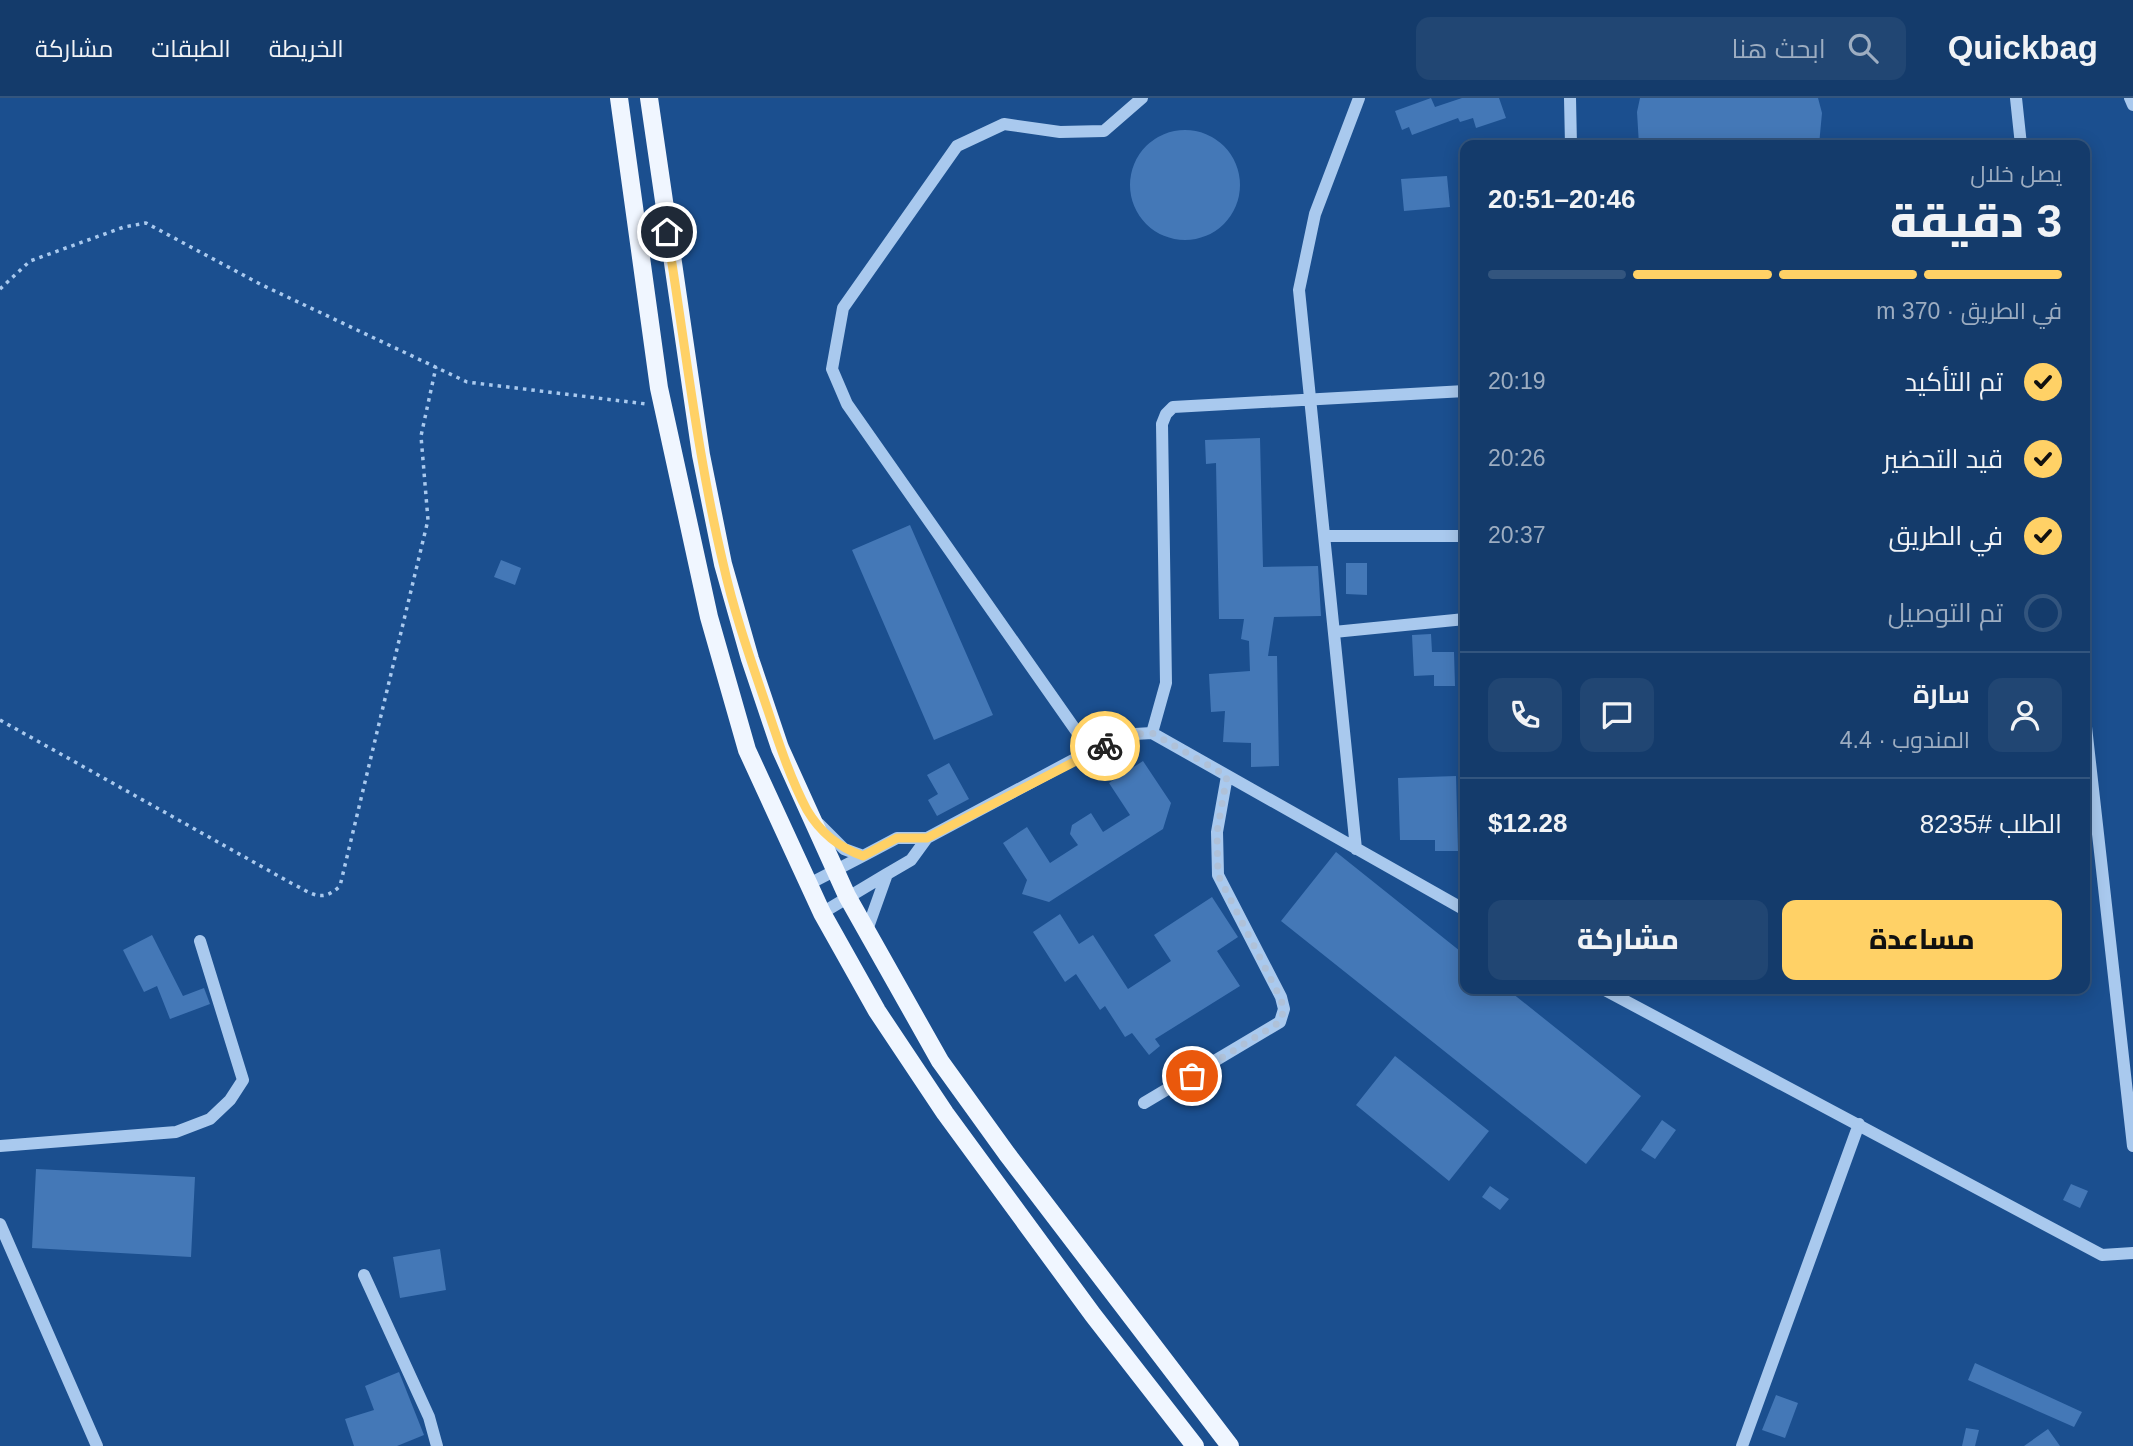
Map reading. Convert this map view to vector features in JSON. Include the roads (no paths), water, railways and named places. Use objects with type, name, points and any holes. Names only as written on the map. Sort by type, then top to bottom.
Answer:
[{"type":"main road","points":[[619,98],[663,407],[709,617],[747,750],[822,913],[884,1022],[945,1112],[1093,1315],[1195,1446]]},
{"type":"main road","points":[[649,98],[701,455],[723,564],[750,659],[776,735],[808,811],[847,896],[940,1061],[1116,1299],[1230,1446]]},
{"type":"main road","points":[[1093,1315],[1116,1299]]},
{"type":"street","points":[[1088,752],[1077,732],[847,404],[832,369],[843,308],[957,146],[1004,124],[1060,132],[1104,131],[1142,98]]},
{"type":"street","points":[[1356,849],[1300,290],[1315,214],[1359,98]]},
{"type":"street","points":[[1570,98],[1571,140]]},
{"type":"street","points":[[2016,98],[2020,140]]},
{"type":"street","points":[[2130,98],[2133,104]]},
{"type":"street","points":[[1152,733],[1166,682],[1162,424],[1166,414],[1173,407],[1460,391]]},
{"type":"street","points":[[1324,536],[1460,536]]},
{"type":"street","points":[[1334,632],[1460,619]]},
{"type":"street","points":[[822,913],[911,860],[927,838],[1088,752],[1135,734],[1152,733],[1460,907]]},
{"type":"street","points":[[2090,763],[2133,1146]]},
{"type":"street","points":[[1144,1103],[1280,1022],[1284,1009],[1218,875],[1217,832],[1227,776]]},
{"type":"street","points":[[808,811],[844,849],[863,856]]},
{"type":"street","points":[[809,884],[897,838],[927,838]]},
{"type":"street","points":[[867,930],[887,874]]},
{"type":"street","points":[[0,1146],[176,1132],[210,1119],[230,1100],[243,1080],[200,941]]},
{"type":"street","points":[[1612,994],[2102,1255],[2133,1253]]},
{"type":"street","points":[[1632,994],[1633,1005]]},
{"type":"street","points":[[1742,1446],[1859,1124]]},
{"type":"street","points":[[0,1224],[97,1446]]},
{"type":"street","points":[[364,1275],[429,1417],[437,1446]]}]
